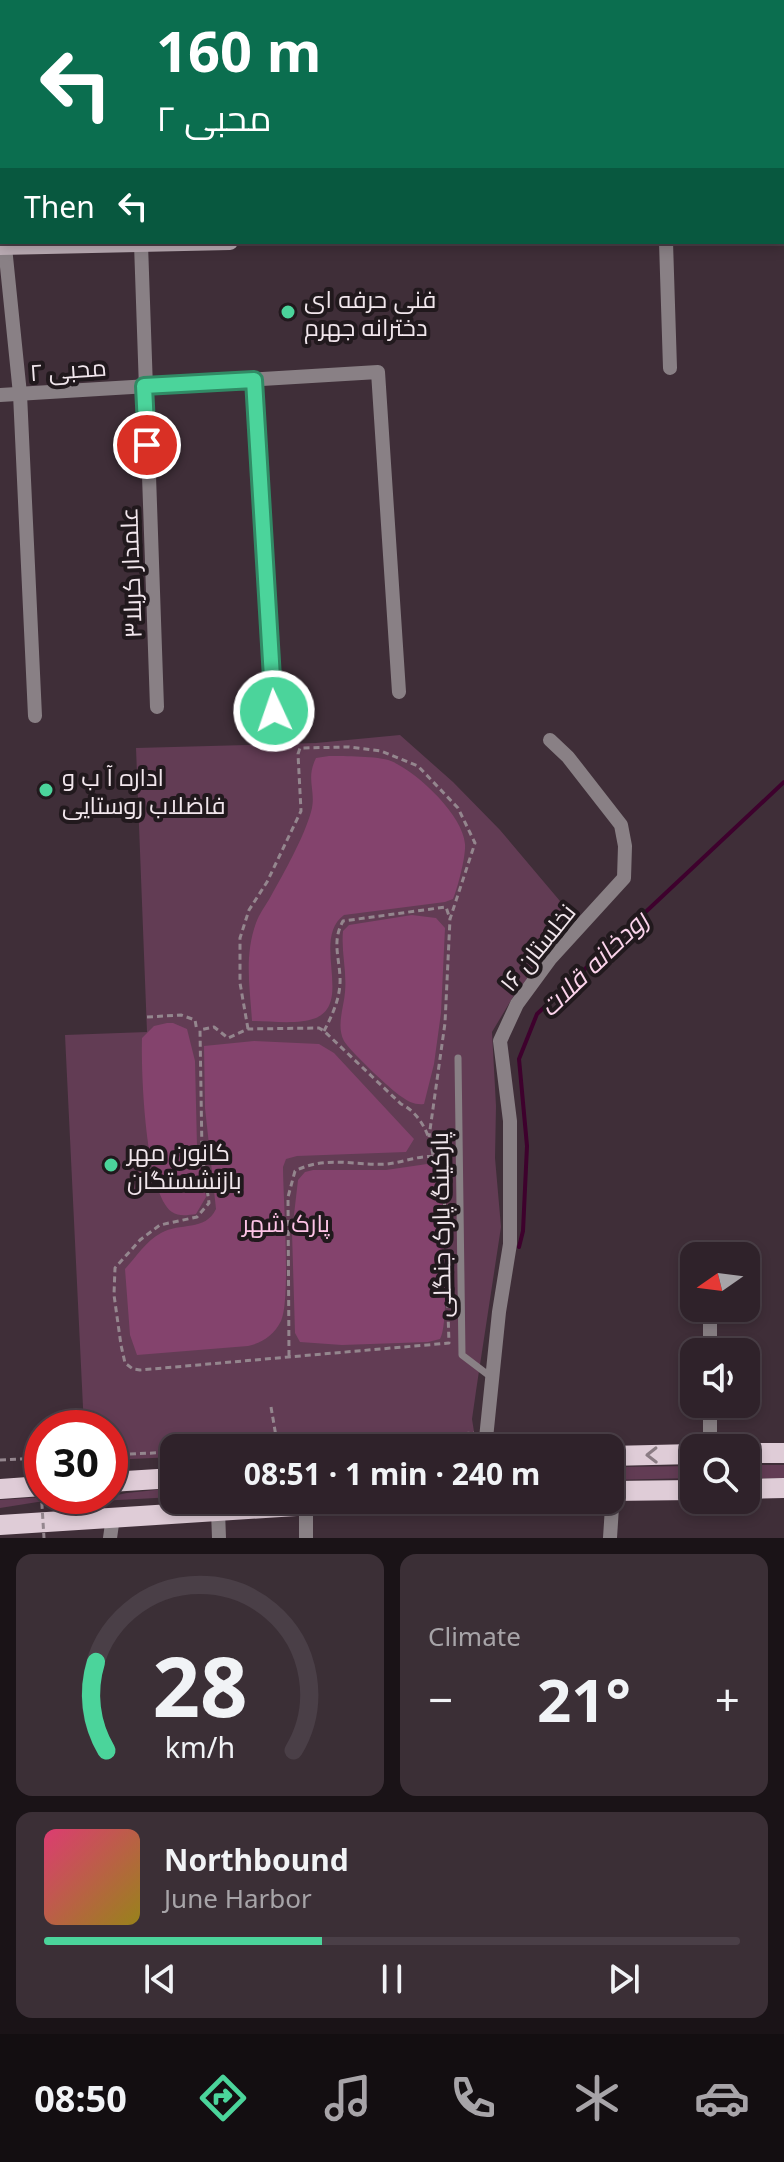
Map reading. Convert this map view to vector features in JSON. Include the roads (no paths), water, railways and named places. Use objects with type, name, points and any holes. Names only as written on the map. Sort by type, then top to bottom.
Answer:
[{"type":"main road","points":[[760,1453],[784,1453]]},
{"type":"main road","points":[[624,1456],[680,1454]]},
{"type":"main road","points":[[128,1481],[160,1479]]},
{"type":"main road","points":[[0,1489],[24,1484]]},
{"type":"main road","points":[[760,1489],[784,1488]]},
{"type":"main road","points":[[624,1491],[680,1490]]},
{"type":"main road","points":[[0,1525],[166,1514]]},
{"type":"street","points":[[35,716],[20,394],[2,247],[141,244]]},
{"type":"street","name":"علمدار کربلا۳","points":[[141,244],[157,707]]},
{"type":"street","points":[[666,244],[670,368]]},
{"type":"street","name":"محبی ۲","points":[[0,395],[378,372],[399,692]]},
{"type":"street","points":[[254,380],[274,711]]},
{"type":"street","name":"نخلستان ۱۶","points":[[486,1434],[510,1244],[510,1121],[500,1041],[517,1004],[550,959],[624,878],[625,846],[621,825],[568,757],[550,740]]},
{"type":"street","points":[[218,1514],[219,1538]]},
{"type":"street","points":[[306,1514],[306,1538]]},
{"type":"street","points":[[610,1538],[611,1514]]},
{"type":"street","points":[[110,1538],[113,1517]]},
{"type":"lane","name":"پارکینگ پارک جنگلی","points":[[458,1058],[462,1355],[491,1377]]},
{"type":"waterway","name":"رودخانه قلات","points":[[519,1247],[523,1231],[527,1146],[519,1059],[537,1014],[784,782]]},
{"type":"place","name":"فنی حرفه ای دخترانه جهرم","points":[[288,312]]},
{"type":"place","name":"اداره آ ب و فاضلاب روستایی","points":[[46,790]]},
{"type":"place","name":"کانون مهر بازنشستگان","points":[[111,1165]]},
{"type":"park label","name":"پارک شهر","points":[[286,1222]]}]
